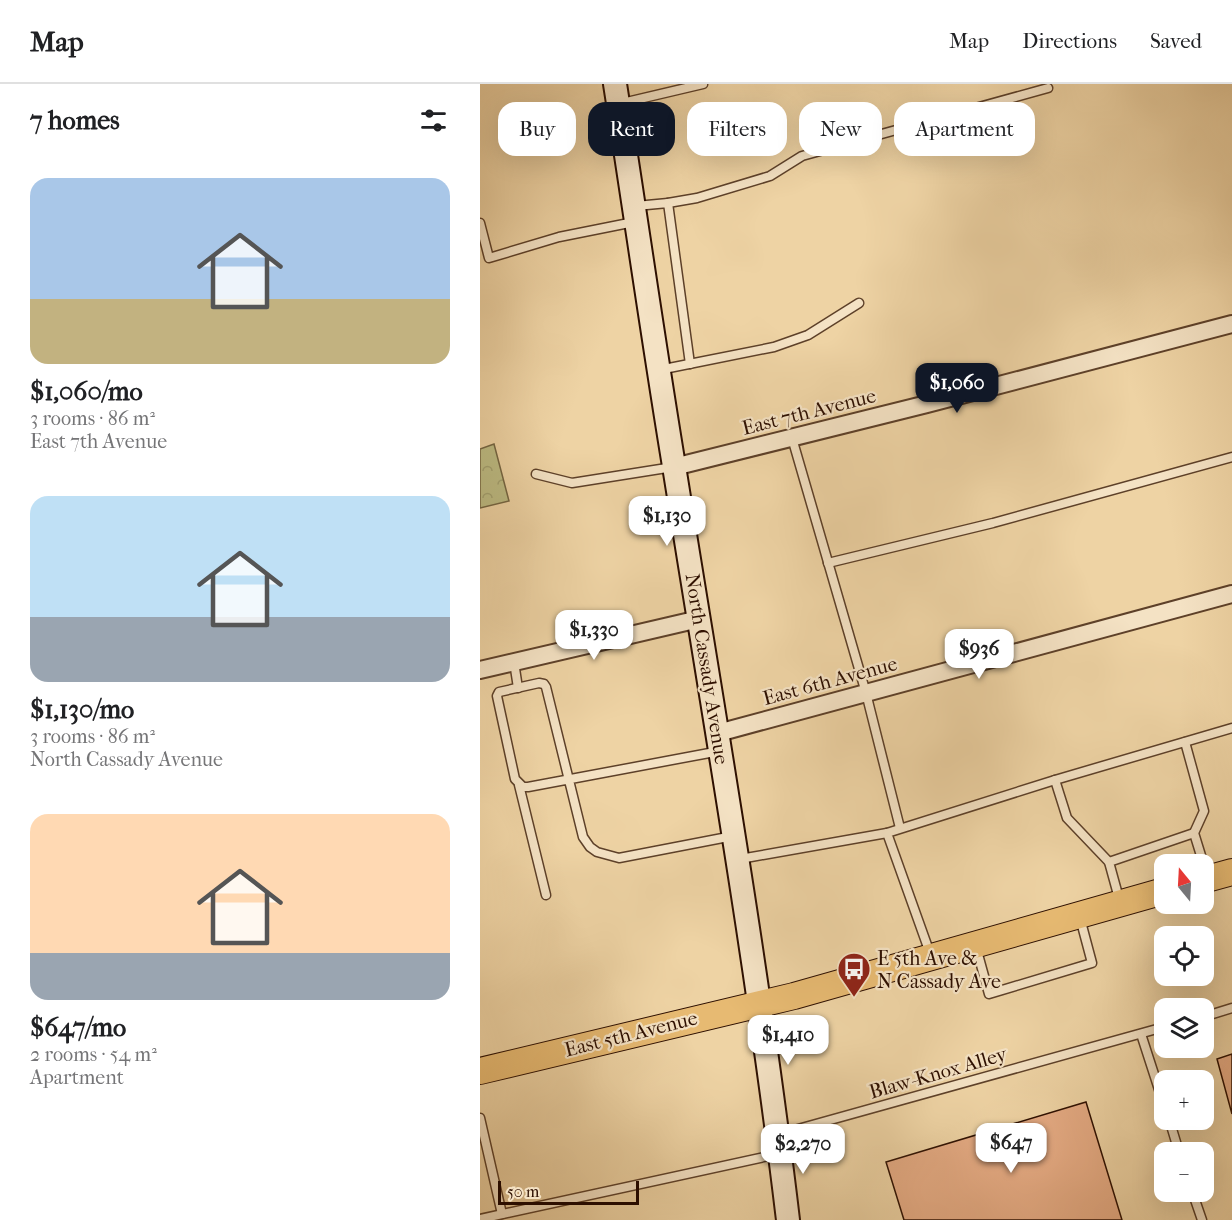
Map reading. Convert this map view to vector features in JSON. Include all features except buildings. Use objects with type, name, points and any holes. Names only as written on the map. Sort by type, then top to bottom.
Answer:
[{"type":"main road","name":"North Cassady Avenue","points":[[616,94],[719,742],[779,1144],[788,1220]]},
{"type":"main road","name":"East 5th Avenue","points":[[480,1071],[794,996],[1154,894]]},
{"type":"street","name":"East 7th Avenue","points":[[674,467],[1232,324]]},
{"type":"street","name":"East 6th Avenue","points":[[719,742],[866,693],[1232,594]]},
{"type":"street","points":[[480,670],[699,619]]},
{"type":"lane","points":[[616,94],[703,84]]},
{"type":"lane","points":[[480,263],[489,258],[668,203],[697,198],[770,176],[802,156],[1048,88]]},
{"type":"lane","points":[[668,203],[690,364]]},
{"type":"lane","points":[[480,223],[489,258]]},
{"type":"lane","points":[[659,370],[774,347],[808,335],[859,303]]},
{"type":"lane","points":[[792,438],[866,693],[900,828]]},
{"type":"lane","points":[[828,563],[993,523],[1232,456]]},
{"type":"lane","points":[[536,474],[572,483],[674,467]]},
{"type":"lane","points":[[514,662],[518,688]]},
{"type":"lane","points":[[719,742],[569,779],[528,787],[515,780],[497,696],[499,692],[539,683],[546,687],[569,779],[583,837],[597,852],[619,858],[733,836]]},
{"type":"lane","points":[[737,860],[887,833],[1232,728]]},
{"type":"lane","points":[[1109,862],[1194,833],[1204,811],[1185,742]]},
{"type":"lane","points":[[1055,780],[1067,818],[1109,862],[1120,903]]},
{"type":"lane","points":[[519,784],[546,895]]},
{"type":"lane","points":[[887,833],[931,956]]},
{"type":"lane","points":[[1194,833],[1204,854]]},
{"type":"lane","points":[[975,944],[989,994],[1092,963],[1078,914]]},
{"type":"lane","points":[[1214,1014],[1232,1008]]},
{"type":"lane","name":"Blaw-Knox Alley","points":[[480,1219],[779,1144],[1154,1030]]},
{"type":"lane","points":[[1141,1034],[1154,1074]]},
{"type":"lane","points":[[480,1118],[502,1214]]},
{"type":"lane","points":[[1196,1202],[1202,1220]]},
{"type":"green space","points":[[494,444],[509,501],[480,508],[480,449]]},
{"type":"place","name":"E 5th Ave & N Cassady Ave","points":[[854,998]]}]
